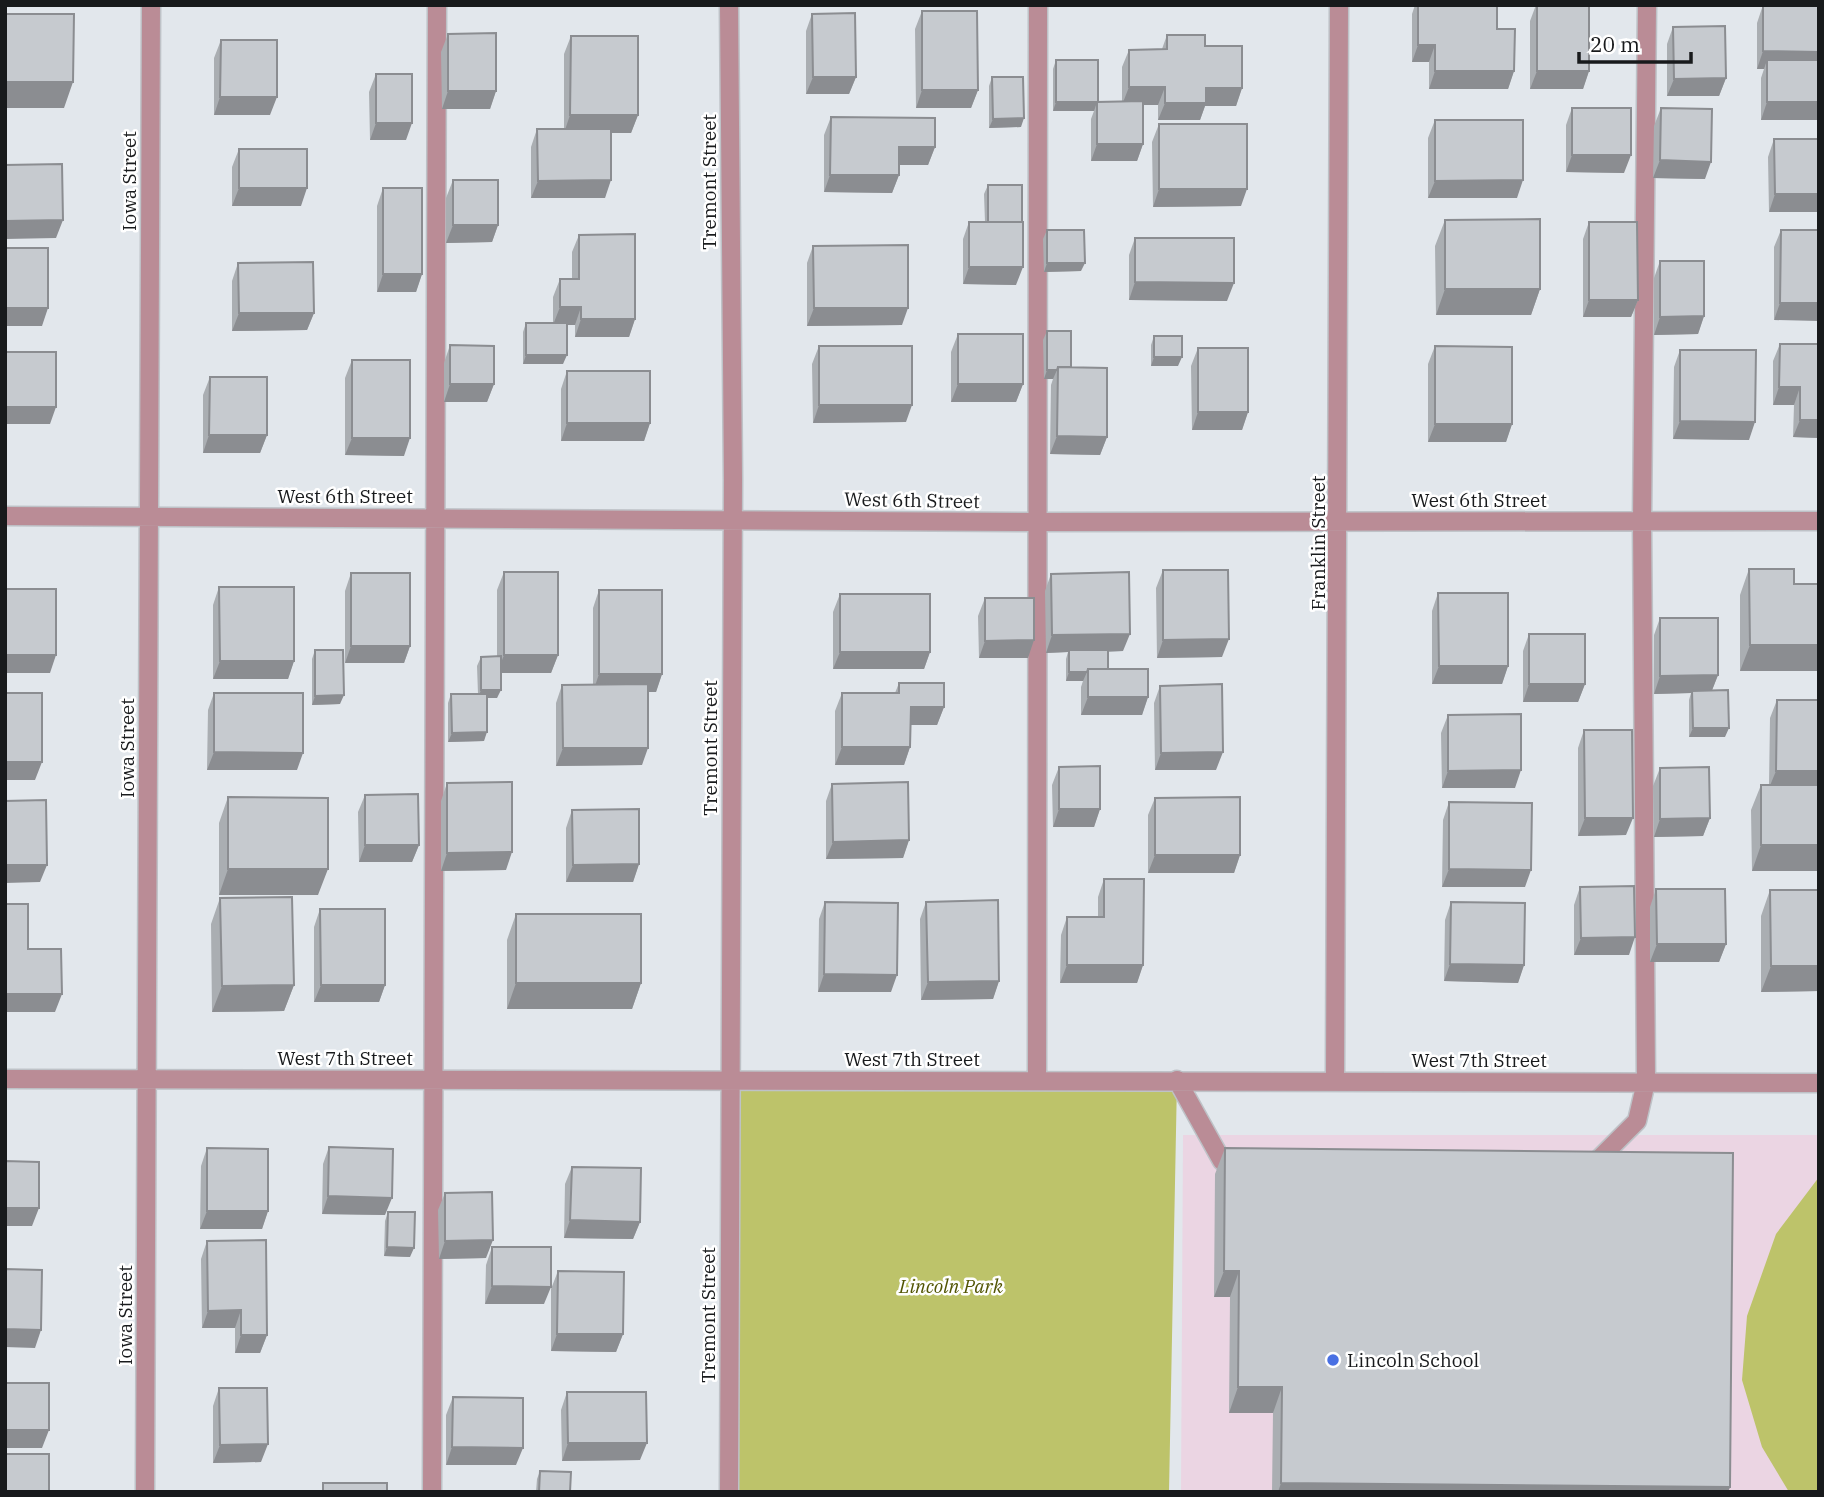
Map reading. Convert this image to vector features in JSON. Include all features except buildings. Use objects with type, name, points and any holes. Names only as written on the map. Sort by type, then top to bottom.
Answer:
[{"type":"street","name":"Iowa Street","points":[[145,1492],[151,5]]},
{"type":"street","points":[[432,1492],[436,5]]},
{"type":"street","name":"Tremont Street","points":[[729,5],[733,518],[729,1492]]},
{"type":"street","points":[[1037,1080],[1038,5]]},
{"type":"street","name":"Franklin Street","points":[[1335,1080],[1339,5]]},
{"type":"street","points":[[1569,1162],[1596,1162],[1637,1121],[1646,1082],[1642,521],[1647,5]]},
{"type":"street","name":"West 6th Street","points":[[5,516],[733,518],[1037,522],[1819,521]]},
{"type":"street","name":"West 7th Street","points":[[5,1079],[1819,1083]]},
{"type":"street","points":[[1177,1080],[1222,1161],[1262,1162]]},
{"type":"shaded area","points":[[1183,1135],[1819,1135],[1819,1492],[1181,1492]]},
{"type":"green space","name":"Lincoln Park","points":[[729,1080],[1177,1080],[1169,1492],[729,1492]]},
{"type":"green space","points":[[1819,1177],[1819,1492],[1789,1492],[1762,1447],[1742,1380],[1747,1316],[1776,1234]]},
{"type":"place","name":"Lincoln School","points":[[1333,1360]]}]
